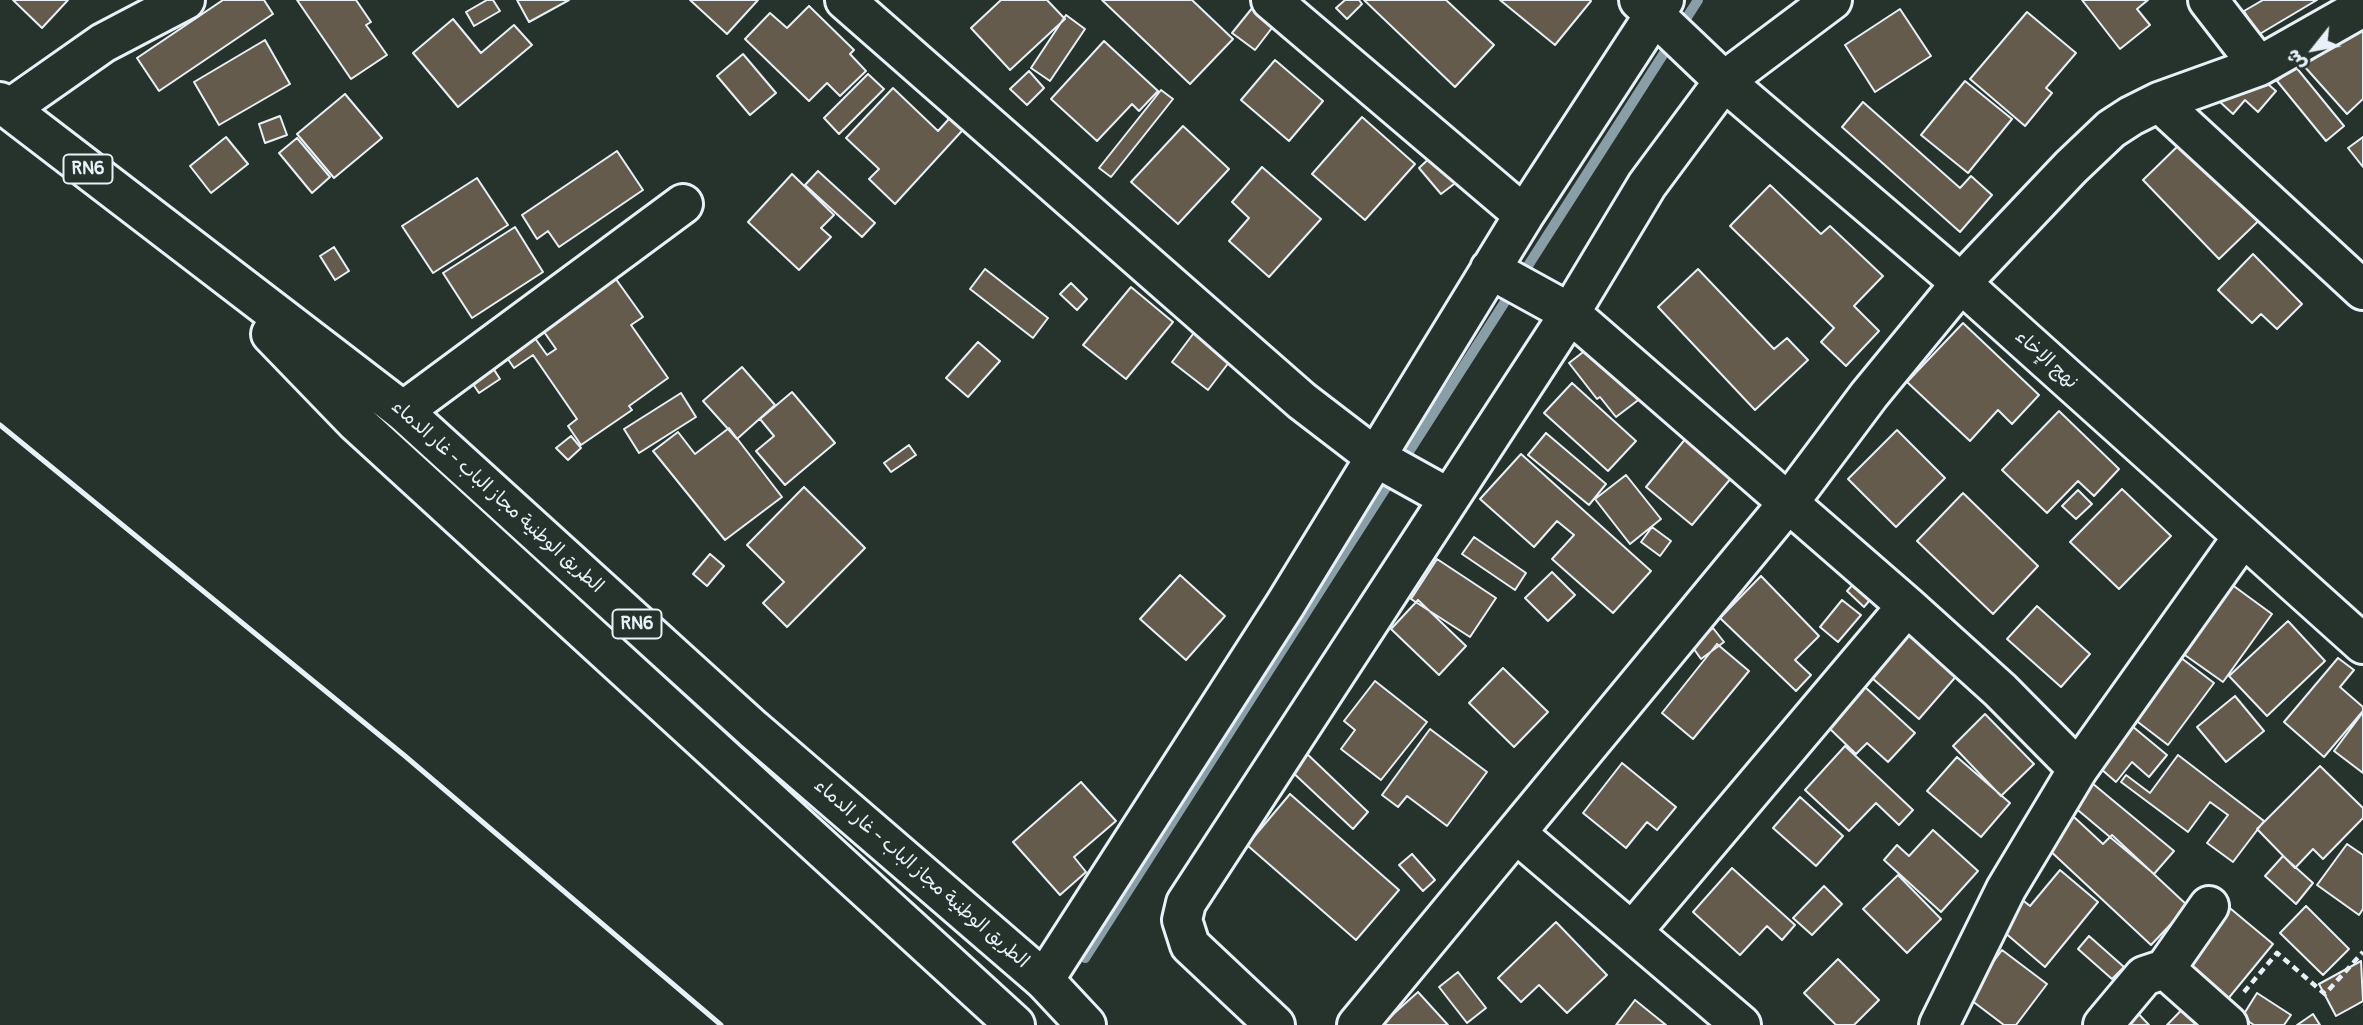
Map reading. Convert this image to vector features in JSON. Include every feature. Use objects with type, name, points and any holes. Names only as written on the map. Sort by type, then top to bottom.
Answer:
[{"type":"street","points":[[5,105],[103,43],[185,0]]},
{"type":"street","points":[[845,0],[1302,401],[1376,457],[1447,498]]},
{"type":"street","points":[[1271,0],[1524,215]]},
{"type":"street","points":[[1275,1025],[1190,945],[1182,920],[1186,903],[1447,498],[1570,313],[1647,185],[1724,81],[1832,0]]},
{"type":"street","points":[[2208,0],[2259,66]]},
{"type":"street","points":[[1044,980],[1376,457],[1653,5]]},
{"type":"street","name":"نهج الإخاء","points":[[1653,5],[1724,81],[1961,283],[2363,644]]},
{"type":"street","points":[[1357,1025],[1788,502],[1869,395],[1961,283],[2111,129],[2159,102],[2259,66],[2361,11]]},
{"type":"street","points":[[2159,102],[2363,290]]},
{"type":"street","name":"الطريق الوطنية مجاز الباب - غار الدماء","points":[[5,105],[403,411],[753,729],[1044,980],[1086,1025]]},
{"type":"street","points":[[403,411],[683,204]]},
{"type":"street","name":"الطريق الوطنية مجاز الباب - غار الدماء","points":[[176,238],[356,422],[1015,1025]]},
{"type":"street","points":[[1490,269],[1570,313],[1907,606],[2000,690],[2078,769]]},
{"type":"street","points":[[1939,1025],[2006,889],[2078,769],[2242,538]]},
{"type":"street","points":[[1632,932],[1907,606]]},
{"type":"street","points":[[1517,834],[1741,1025]]},
{"type":"street","points":[[2103,1025],[2144,976],[2165,969],[2209,906]]},
{"type":"street","points":[[2165,969],[2225,1022]]},
{"type":"path","points":[[2225,1022],[2277,953],[2325,994],[2363,953]]},
{"type":"building","points":[[13,0],[68,0],[42,28]]},
{"type":"building","points":[[223,0],[264,0],[273,14],[159,91],[137,58]]},
{"type":"building","points":[[297,0],[356,0],[371,22],[366,25],[387,55],[351,79]]},
{"type":"building","points":[[487,0],[493,0],[500,11],[474,26],[466,12]]},
{"type":"building","points":[[517,0],[569,0],[529,22]]},
{"type":"building","points":[[690,0],[758,0],[727,34]]},
{"type":"building","points":[[1001,0],[1047,0],[1065,19],[1010,70],[971,28]]},
{"type":"building","points":[[1102,0],[1192,0],[1233,39],[1190,84]]},
{"type":"building","points":[[1345,0],[1359,0],[1362,4],[1347,19],[1336,8]]},
{"type":"building","points":[[1364,0],[1446,0],[1494,45],[1455,87]]},
{"type":"building","points":[[1500,0],[1590,0],[1591,1],[1555,45]]},
{"type":"building","points":[[2082,0],[2148,0],[2137,9],[2150,25],[2120,49]]},
{"type":"building","points":[[2263,0],[2317,0],[2258,35],[2244,11]]},
{"type":"building","points":[[809,6],[854,50],[850,54],[866,71],[840,96],[827,83],[809,101],[745,39],[770,13],[787,28]]},
{"type":"building","points":[[1253,7],[1275,24],[1255,50],[1232,33]]},
{"type":"building","points":[[1900,9],[1931,56],[1875,92],[1845,45]]},
{"type":"building","points":[[2027,12],[2076,53],[2046,88],[2052,93],[2025,126],[1970,79]]},
{"type":"building","points":[[1066,15],[1085,29],[1050,81],[1031,68]]},
{"type":"building","points":[[2360,17],[2363,21],[2363,99],[2347,114],[2304,66]]},
{"type":"building","points":[[453,19],[481,53],[514,25],[532,45],[458,107],[413,53]]},
{"type":"building","points":[[265,40],[290,84],[219,125],[194,82]]},
{"type":"building","points":[[1104,41],[1158,91],[1139,111],[1132,104],[1097,141],[1051,99]]},
{"type":"building","points":[[743,54],[776,93],[750,115],[717,76]]},
{"type":"building","points":[[1275,60],[1323,101],[1289,141],[1241,100]]},
{"type":"building","points":[[2295,66],[2344,126],[2326,141],[2277,81]]},
{"type":"building","points":[[2249,68],[2276,91],[2258,112],[2245,100],[2233,114],[2220,102]]},
{"type":"building","points":[[1029,71],[1044,88],[1027,105],[1010,89]]},
{"type":"building","points":[[868,74],[884,89],[839,134],[824,118]]},
{"type":"building","points":[[1965,81],[2012,119],[1968,173],[1921,135]]},
{"type":"building","points":[[893,88],[938,131],[958,109],[971,121],[895,204],[869,179],[879,169],[846,138]]},
{"type":"building","points":[[1161,90],[1173,99],[1111,177],[1099,168]]},
{"type":"building","points":[[345,94],[382,138],[334,178],[297,134]]},
{"type":"building","points":[[1863,102],[1960,188],[1971,176],[1992,195],[1960,232],[1842,127]]},
{"type":"building","points":[[280,116],[287,135],[265,143],[259,124]]},
{"type":"building","points":[[1362,117],[1415,164],[1365,220],[1312,174]]},
{"type":"building","points":[[1183,126],[1229,169],[1178,224],[1131,182]]},
{"type":"building","points":[[226,137],[248,164],[211,193],[190,166]]},
{"type":"building","points":[[2363,137],[2363,167],[2348,148]]},
{"type":"building","points":[[297,138],[330,177],[312,193],[279,153]]},
{"type":"building","points":[[2183,141],[2276,204],[2219,259],[2143,180]]},
{"type":"building","points":[[617,151],[643,190],[559,247],[548,231],[537,239],[522,215]]},
{"type":"building","points":[[1434,154],[1458,181],[1441,194],[1419,168]]},
{"type":"building","points":[[1262,167],[1321,219],[1269,277],[1229,241],[1249,218],[1232,202]]},
{"type":"building","points":[[818,171],[875,223],[862,237],[805,185]]},
{"type":"building","points":[[792,174],[834,215],[821,228],[831,237],[799,270],[748,222]]},
{"type":"building","points":[[477,178],[508,225],[433,273],[402,226]]},
{"type":"building","points":[[1770,185],[1821,234],[1830,226],[1883,276],[1854,306],[1879,331],[1846,366],[1821,342],[1834,328],[1730,226]]},
{"type":"building","points":[[515,227],[543,272],[472,318],[443,273]]},
{"type":"building","points":[[334,247],[349,271],[335,280],[320,256]]},
{"type":"building","points":[[2253,254],[2302,304],[2277,329],[2261,314],[2252,323],[2218,290]]},
{"type":"building","points":[[608,268],[643,317],[631,325],[668,378],[629,406],[632,410],[581,445],[568,426],[577,419],[533,355],[514,368],[499,346],[527,327],[547,355],[556,349],[535,319]]},
{"type":"building","points":[[985,269],[1048,318],[1033,338],[970,289]]},
{"type":"building","points":[[1698,269],[1774,349],[1787,338],[1808,360],[1755,410],[1658,307]]},
{"type":"building","points":[[1071,283],[1087,299],[1077,310],[1060,294]]},
{"type":"building","points":[[1131,287],[1173,322],[1126,379],[1083,345]]},
{"type":"building","points":[[1963,323],[2039,395],[2012,424],[1998,410],[1970,441],[1907,382]]},
{"type":"building","points":[[1199,326],[1236,353],[1208,390],[1172,362]]},
{"type":"building","points":[[978,342],[1000,361],[968,397],[946,378]]},
{"type":"building","points":[[1596,342],[1641,398],[1616,417],[1600,397],[1597,399],[1569,363]]},
{"type":"building","points":[[491,365],[500,379],[479,393],[469,378]]},
{"type":"building","points":[[742,367],[775,405],[737,439],[703,401]]},
{"type":"building","points":[[1572,383],[1636,441],[1608,471],[1544,413]]},
{"type":"building","points":[[792,392],[835,443],[785,485],[756,451],[774,436],[760,419]]},
{"type":"building","points":[[681,393],[696,417],[639,453],[624,429]]},
{"type":"building","points":[[2059,411],[2119,469],[2094,496],[2078,481],[2047,513],[2002,470]]},
{"type":"building","points":[[729,428],[782,497],[725,540],[653,451],[678,432],[695,454]]},
{"type":"building","points":[[1897,430],[1945,478],[1896,527],[1848,479]]},
{"type":"building","points":[[1691,432],[1737,471],[1692,525],[1646,487]]},
{"type":"building","points":[[1546,433],[1606,484],[1589,505],[1528,455]]},
{"type":"building","points":[[571,436],[581,448],[568,460],[556,448]]},
{"type":"building","points":[[909,445],[916,455],[891,472],[884,463]]},
{"type":"building","points":[[1521,454],[1651,571],[1613,613],[1552,559],[1574,535],[1557,521],[1534,547],[1480,499]]},
{"type":"building","points":[[1626,475],[1661,519],[1630,544],[1595,499]]},
{"type":"building","points":[[804,487],[865,548],[787,627],[763,603],[784,582],[747,545]]},
{"type":"building","points":[[2122,489],[2171,536],[2119,589],[2070,542]]},
{"type":"building","points":[[2078,490],[2092,504],[2076,519],[2062,506]]},
{"type":"building","points":[[1963,493],[2038,566],[1993,614],[1917,541]]},
{"type":"building","points":[[1652,527],[1671,541],[1660,556],[1641,542]]},
{"type":"building","points":[[1474,537],[1526,573],[1515,590],[1462,554]]},
{"type":"building","points":[[710,554],[724,566],[707,586],[693,574]]},
{"type":"building","points":[[1437,559],[1496,598],[1470,637],[1411,599]]},
{"type":"building","points":[[1552,572],[1575,595],[1548,621],[1525,598]]},
{"type":"building","points":[[1180,575],[1225,616],[1186,660],[1140,619]]},
{"type":"building","points":[[1761,576],[1819,636],[1795,660],[1811,675],[1796,691],[1720,618]]},
{"type":"building","points":[[1857,580],[1874,595],[1864,607],[1847,591]]},
{"type":"building","points":[[2231,584],[2272,614],[2223,682],[2182,653]]},
{"type":"building","points":[[1418,600],[1466,646],[1439,675],[1391,629]]},
{"type":"building","points":[[1842,600],[1861,615],[1838,642],[1820,627]]},
{"type":"building","points":[[2037,606],[2090,654],[2061,687],[2007,639]]},
{"type":"building","points":[[2288,621],[2325,661],[2267,716],[2229,676]]},
{"type":"building","points":[[1713,628],[1724,642],[1701,659],[1691,645]]},
{"type":"building","points":[[1911,633],[1959,673],[1919,719],[1872,678]]},
{"type":"building","points":[[1717,644],[1749,671],[1693,739],[1662,713]]},
{"type":"building","points":[[2176,654],[2214,683],[2168,745],[2130,716]]},
{"type":"building","points":[[2338,658],[2354,670],[2340,687],[2363,707],[2363,711],[2324,757],[2284,722]]},
{"type":"building","points":[[1503,668],[1548,712],[1514,747],[1469,703]]},
{"type":"building","points":[[1375,681],[1427,722],[1381,780],[1341,749],[1355,730],[1344,721]]},
{"type":"building","points":[[1865,687],[1915,733],[1888,762],[1867,743],[1856,754],[1828,727]]},
{"type":"building","points":[[2235,696],[2264,731],[2226,762],[2197,727]]},
{"type":"building","points":[[2363,712],[2363,773],[2334,751]]},
{"type":"building","points":[[1985,714],[2034,764],[2001,796],[1953,746]]},
{"type":"building","points":[[2126,721],[2167,755],[2149,777],[2132,762],[2116,782],[2093,762]]},
{"type":"building","points":[[1430,729],[1487,772],[1447,826],[1407,796],[1398,807],[1382,795]]},
{"type":"building","points":[[1845,746],[1913,810],[1899,825],[1876,803],[1849,831],[1805,790]]},
{"type":"building","points":[[1304,751],[1368,812],[1353,829],[1288,768]]},
{"type":"building","points":[[2178,755],[2264,821],[2233,862],[2207,843],[2228,815],[2210,802],[2188,832],[2121,782],[2126,775],[2150,793]]},
{"type":"building","points":[[1957,757],[2010,803],[1981,837],[1927,791]]},
{"type":"building","points":[[1622,763],[1676,807],[1657,830],[1647,822],[1626,848],[1583,813]]},
{"type":"building","points":[[2320,766],[2363,808],[2363,818],[2323,859],[2313,849],[2295,868],[2257,829]]},
{"type":"building","points":[[1081,782],[1116,821],[1074,857],[1086,872],[1060,895],[1013,842]]},
{"type":"building","points":[[2092,783],[2174,851],[2154,874],[2073,806]]},
{"type":"building","points":[[1290,794],[1399,890],[1356,940],[1247,845]]},
{"type":"building","points":[[1800,797],[1843,836],[1816,866],[1773,828]]},
{"type":"building","points":[[2074,817],[2103,844],[2112,835],[2188,906],[2151,945],[2046,847]]},
{"type":"building","points":[[1933,830],[1978,871],[1941,912],[1884,860],[1897,845],[1909,856]]},
{"type":"building","points":[[2347,844],[2363,855],[2363,909],[2359,915],[2317,885]]},
{"type":"building","points":[[1412,854],[1435,880],[1423,891],[1399,865]]},
{"type":"building","points":[[2283,856],[2313,883],[2296,904],[2265,876]]},
{"type":"building","points":[[1732,868],[1795,925],[1782,940],[1767,926],[1740,955],[1693,912]]},
{"type":"building","points":[[2060,870],[2098,902],[2045,967],[1997,926],[2020,898],[2030,906]]},
{"type":"building","points":[[1898,875],[1941,919],[1907,953],[1863,909]]},
{"type":"building","points":[[1824,886],[1842,904],[1812,935],[1793,918]]},
{"type":"building","points":[[2219,899],[2273,944],[2227,1000],[2173,956]]},
{"type":"building","points":[[2306,906],[2349,949],[2323,975],[2280,933]]},
{"type":"building","points":[[1556,922],[1607,975],[1567,1013],[1539,985],[1521,1002],[1498,978]]},
{"type":"building","points":[[2089,936],[2124,967],[2112,979],[2078,949]]},
{"type":"building","points":[[2002,950],[2047,984],[2016,1025],[2004,1025],[1967,997]]},
{"type":"building","points":[[1838,959],[1879,1000],[1854,1025],[1836,1025],[1804,993]]},
{"type":"building","points":[[2361,961],[2363,1001],[2336,1016],[2319,984]]},
{"type":"building","points":[[1458,972],[1486,1008],[1467,1023],[1439,987]]},
{"type":"building","points":[[1418,992],[1448,1025],[1381,1025]]},
{"type":"building","points":[[2257,993],[2291,1015],[2284,1025],[2254,1025],[2242,1017]]},
{"type":"building","points":[[2196,995],[2227,1025],[2167,1025]]},
{"type":"building","points":[[1635,1000],[1666,1025],[1616,1025]]},
{"type":"building","points":[[2132,1007],[2149,1025],[2112,1025]]},
{"type":"building","points":[[2313,1014],[2320,1025],[2297,1025]]},
{"type":"waterway","points":[[1085,958],[1698,0]]},
{"type":"railway","points":[[0,425],[405,756],[721,1025]]}]
